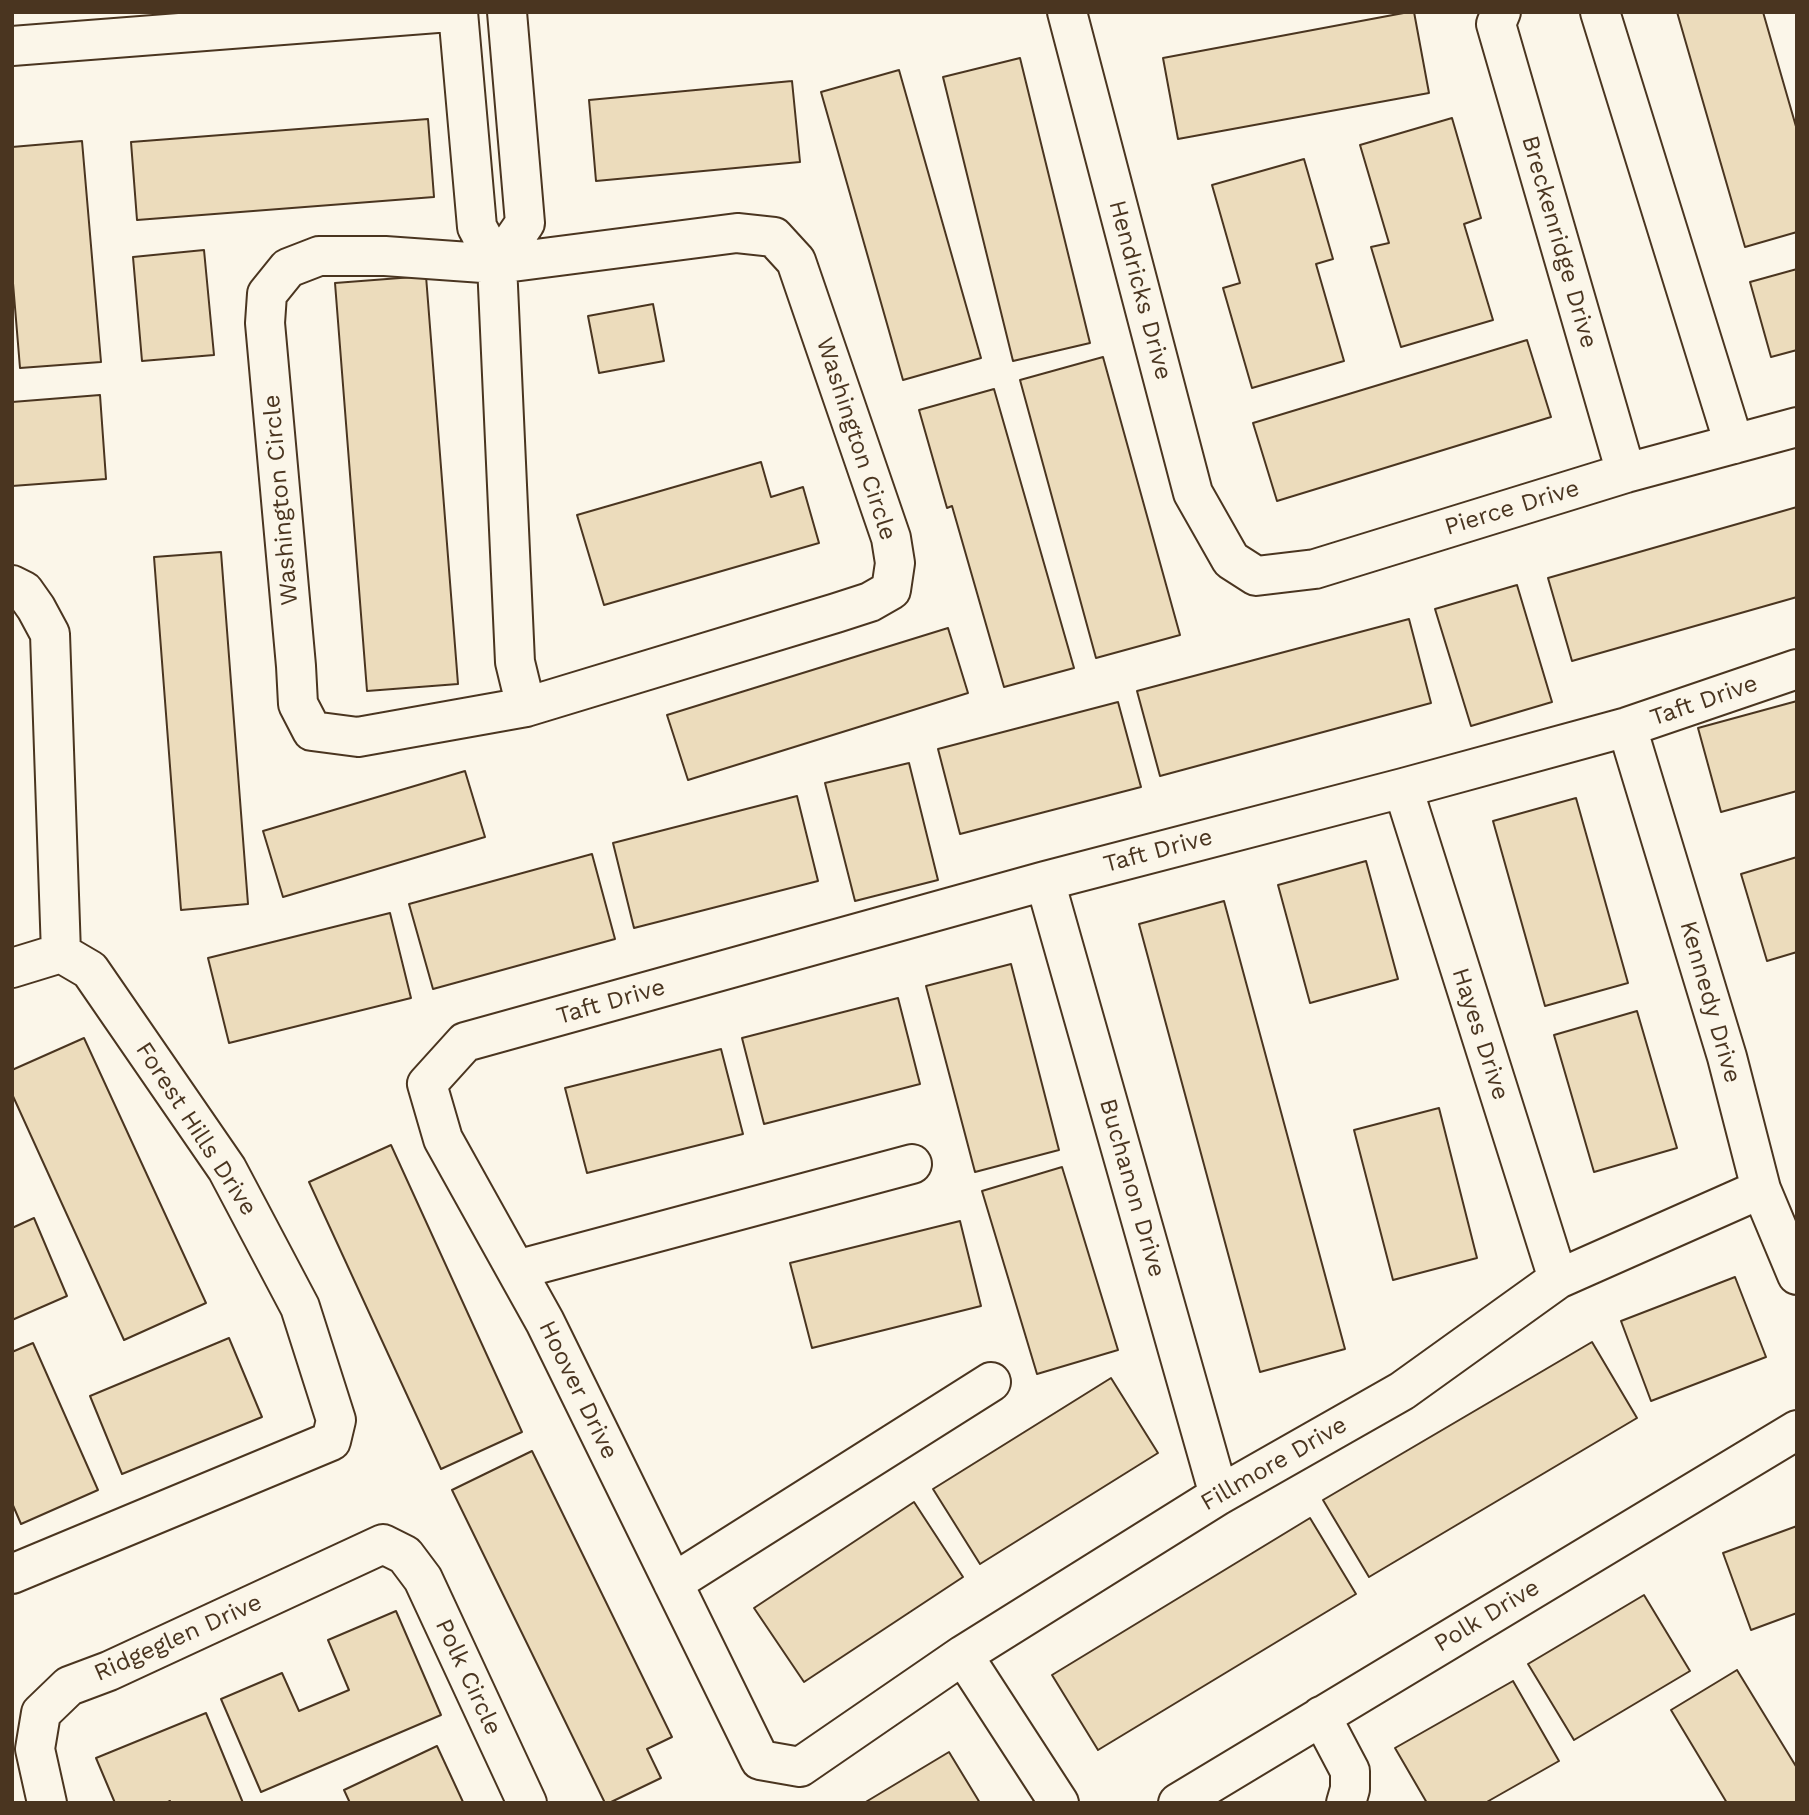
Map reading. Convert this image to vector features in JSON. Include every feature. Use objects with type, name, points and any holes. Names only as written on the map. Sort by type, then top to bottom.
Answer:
[{"type":"street","points":[[12,46],[194,22],[450,12]]},
{"type":"street","points":[[458,12],[477,227],[497,264],[515,662],[526,707]]},
{"type":"street","points":[[497,264],[525,223],[506,12]]},
{"type":"street","name":"Hendricks Drive","points":[[1067,12],[1193,493],[1231,560]]},
{"type":"street","name":"Breckenridge Drive","points":[[1501,12],[1496,24],[1626,473]]},
{"type":"street","points":[[1600,12],[1734,444]]},
{"type":"street","name":"Washington Circle","points":[[737,233],[774,237],[796,261],[891,538],[895,563],[891,590],[870,602],[526,707],[358,737],[312,731],[298,704],[265,323],[267,294],[288,268],[319,256],[385,256],[497,264],[737,233]]},
{"type":"street","name":"Pierce Drive","points":[[1231,560],[1256,576],[1315,569],[1626,473],[1797,427]]},
{"type":"street","points":[[12,585],[24,592],[50,634],[61,953],[12,968]]},
{"type":"street","name":"Taft Drive","points":[[517,1028],[1045,881],[1627,727],[1797,669]]},
{"type":"street","name":"Kennedy Drive","points":[[1627,727],[1727,1057],[1761,1189],[1797,1275]]},
{"type":"street","name":"Hayes Drive","points":[[1403,788],[1558,1279]]},
{"type":"street","name":"Buchanon Drive","points":[[1045,881],[1219,1494]]},
{"type":"street","name":"Forest Hills Drive","points":[[12,1574],[331,1441],[336,1420],[300,1307],[227,1169],[90,970],[61,953]]},
{"type":"street","name":"Hoover Drive","points":[[517,1028],[465,1042],[427,1084],[443,1139],[545,1322],[760,1760],[800,1767]]},
{"type":"street","points":[[516,1270],[912,1164]]},
{"type":"street","name":"Fillmore Drive","points":[[800,1767],[963,1655],[1219,1494],[1402,1391],[1558,1279],[1761,1189]]},
{"type":"street","points":[[673,1583],[991,1382]]},
{"type":"street","name":"Polk Drive","points":[[1178,1803],[1797,1430]]},
{"type":"street","name":"Ridgeglen Drive","points":[[47,1803],[35,1749],[41,1713],[69,1686],[109,1671],[383,1544],[405,1555]]},
{"type":"street","name":"Polk Circle","points":[[405,1555],[423,1580],[527,1803]]},
{"type":"street","points":[[963,1655],[1059,1803]]},
{"type":"street","points":[[1321,1716],[1350,1771],[1350,1789],[1346,1803]]},
{"type":"building","points":[[1414,12],[1429,93],[1178,139],[1163,58]]},
{"type":"building","points":[[1677,12],[1763,12],[1797,130],[1797,232],[1745,247]]},
{"type":"building","points":[[1020,58],[1090,343],[1013,361],[943,77]]},
{"type":"building","points":[[899,70],[981,358],[903,380],[821,92]]},
{"type":"building","points":[[792,81],[800,162],[596,181],[589,100]]},
{"type":"building","points":[[1452,118],[1481,218],[1464,224],[1493,320],[1401,347],[1371,247],[1389,243],[1360,145]]},
{"type":"building","points":[[428,119],[434,197],[137,220],[131,142]]},
{"type":"building","points":[[82,141],[101,362],[20,368],[12,271],[12,147]]},
{"type":"building","points":[[1304,159],[1333,259],[1316,264],[1344,361],[1252,388],[1223,288],[1240,283],[1212,185]]},
{"type":"building","points":[[204,250],[214,355],[142,361],[133,257]]},
{"type":"building","points":[[1797,269],[1797,350],[1771,357],[1750,282]]},
{"type":"building","points":[[426,276],[458,684],[367,691],[335,283]]},
{"type":"building","points":[[653,304],[664,361],[599,373],[588,316]]},
{"type":"building","points":[[1527,340],[1551,417],[1277,501],[1253,423]]},
{"type":"building","points":[[1103,357],[1180,635],[1096,658],[1020,380]]},
{"type":"building","points":[[994,389],[1074,668],[1004,687],[952,506],[947,508],[919,410]]},
{"type":"building","points":[[100,395],[106,479],[12,486],[12,402]]},
{"type":"building","points":[[761,462],[771,497],[803,487],[819,543],[604,605],[577,515]]},
{"type":"building","points":[[1797,507],[1797,597],[1572,661],[1548,578]]},
{"type":"building","points":[[221,552],[248,904],[181,910],[154,557]]},
{"type":"building","points":[[1517,585],[1552,702],[1471,726],[1435,609]]},
{"type":"building","points":[[1409,619],[1431,703],[1160,776],[1137,691]]},
{"type":"building","points":[[948,628],[968,693],[688,780],[667,715]]},
{"type":"building","points":[[1797,701],[1797,791],[1721,812],[1698,728]]},
{"type":"building","points":[[1118,702],[1141,787],[960,834],[938,749]]},
{"type":"building","points":[[909,763],[938,880],[855,901],[825,783]]},
{"type":"building","points":[[465,771],[485,837],[283,897],[263,831]]},
{"type":"building","points":[[797,796],[818,881],[634,928],[613,843]]},
{"type":"building","points":[[1576,798],[1628,983],[1545,1006],[1493,821]]},
{"type":"building","points":[[592,854],[615,939],[433,989],[409,904]]},
{"type":"building","points":[[1797,857],[1797,952],[1767,961],[1741,874]]},
{"type":"building","points":[[1366,861],[1398,979],[1310,1003],[1278,885]]},
{"type":"building","points":[[1224,901],[1345,1349],[1260,1372],[1139,924]]},
{"type":"building","points":[[390,913],[411,998],[229,1043],[208,958]]},
{"type":"building","points":[[1011,964],[1059,1150],[975,1172],[926,986]]},
{"type":"building","points":[[898,998],[920,1084],[764,1124],[742,1038]]},
{"type":"building","points":[[1637,1011],[1677,1148],[1594,1172],[1554,1035]]},
{"type":"building","points":[[84,1038],[206,1303],[124,1340],[12,1094],[12,1070]]},
{"type":"building","points":[[721,1049],[743,1134],[587,1173],[565,1088]]},
{"type":"building","points":[[1439,1108],[1477,1258],[1393,1280],[1354,1130]]},
{"type":"building","points":[[391,1145],[522,1432],[441,1469],[309,1182]]},
{"type":"building","points":[[1062,1167],[1118,1350],[1037,1374],[982,1191]]},
{"type":"building","points":[[34,1218],[67,1296],[12,1320],[12,1228]]},
{"type":"building","points":[[960,1221],[981,1306],[812,1348],[790,1263]]},
{"type":"building","points":[[1735,1277],[1766,1357],[1651,1401],[1621,1321]]},
{"type":"building","points":[[229,1338],[262,1417],[122,1474],[90,1396]]},
{"type":"building","points":[[1592,1342],[1637,1418],[1369,1577],[1323,1500]]},
{"type":"building","points":[[33,1343],[98,1490],[21,1524],[12,1503],[12,1352]]},
{"type":"building","points":[[1111,1378],[1158,1453],[980,1564],[933,1489]]},
{"type":"building","points":[[532,1451],[672,1737],[647,1749],[661,1778],[609,1803],[605,1803],[452,1490]]},
{"type":"building","points":[[914,1502],[963,1577],[804,1682],[754,1608]]},
{"type":"building","points":[[1310,1518],[1356,1594],[1098,1750],[1052,1675]]},
{"type":"building","points":[[1797,1526],[1797,1613],[1751,1630],[1723,1553]]},
{"type":"building","points":[[1644,1595],[1690,1671],[1574,1740],[1528,1664]]},
{"type":"building","points":[[396,1611],[441,1715],[261,1792],[221,1699],[282,1673],[299,1711],[349,1690],[328,1640]]},
{"type":"building","points":[[1737,1670],[1797,1768],[1797,1803],[1727,1803],[1671,1710]]},
{"type":"building","points":[[1513,1681],[1559,1761],[1485,1803],[1427,1803],[1395,1748]]},
{"type":"building","points":[[206,1713],[243,1803],[115,1803],[96,1758]]},
{"type":"building","points":[[437,1746],[463,1802],[350,1803],[344,1790]]},
{"type":"building","points":[[949,1752],[980,1803],[864,1803]]}]
